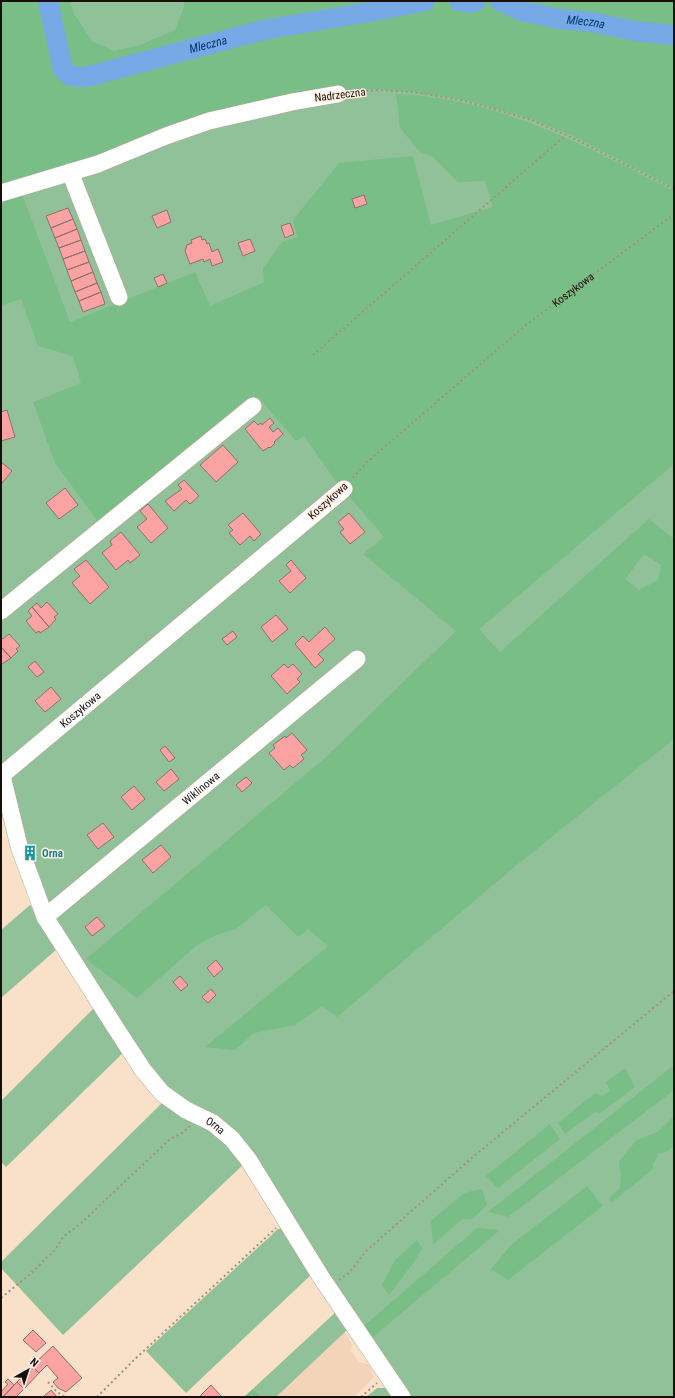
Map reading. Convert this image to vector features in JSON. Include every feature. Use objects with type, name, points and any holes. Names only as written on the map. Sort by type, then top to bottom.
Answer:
[{"type":"street","name":"Nadrzeczna","points":[[1,193],[98,164],[166,136],[210,121],[292,102],[338,94]]},
{"type":"street","points":[[70,172],[119,297]]},
{"type":"street","points":[[1,611],[254,406]]},
{"type":"street","name":"Koszykowa","points":[[1,773],[344,489]]},
{"type":"street","name":"Wiklinowa","points":[[45,917],[357,659]]},
{"type":"street","name":"Orna","points":[[1,773],[19,846],[45,917],[143,1070],[162,1093],[186,1110],[213,1123],[232,1139],[248,1159],[327,1285],[402,1397]]},
{"type":"path","name":"Nadrzeczna","points":[[338,94],[377,90],[405,92],[461,100],[534,121],[566,135],[674,189]]},
{"type":"path","points":[[313,355],[566,135]]},
{"type":"path","name":"Koszykowa","points":[[344,489],[366,463],[527,324],[674,214]]},
{"type":"path","points":[[327,1285],[350,1272],[365,1252],[474,1156],[674,991]]},
{"type":"path","points":[[1,1298],[29,1275],[55,1250],[63,1237],[80,1224],[170,1139],[182,1133],[200,1117]]},
{"type":"path","points":[[97,1397],[134,1360],[285,1218]]},
{"type":"path","points":[[361,1397],[387,1374]]},
{"type":"path","points":[[48,1382],[57,1392],[65,1397]]},
{"type":"shaded area","points":[[345,1332],[352,1345],[351,1351],[359,1362],[368,1364],[374,1377],[354,1397],[276,1397]]},
{"type":"green space","points":[[1,1],[674,1],[674,1397],[411,1397],[329,1279],[252,1156],[162,1087],[58,929],[24,848],[1,760]]},
{"type":"green space","points":[[1,1],[70,1],[73,12],[92,41],[114,51],[140,45],[175,30],[184,7],[184,1],[674,1],[674,188],[575,137],[534,120],[461,99],[377,89],[337,92],[1,189]]},
{"type":"green space","points":[[396,94],[433,97],[469,104],[505,114],[574,141],[674,191],[674,464],[479,629],[500,652],[649,519],[674,539],[674,739],[518,864],[337,1017],[322,1006],[295,1025],[254,1033],[235,1050],[205,1047],[328,946],[308,929],[298,937],[266,905],[236,929],[216,935],[196,946],[137,998],[86,959],[325,758],[456,631],[363,554],[384,537],[335,480],[304,436],[296,441],[259,398],[102,527],[55,463],[33,402],[81,383],[73,356],[38,346],[21,299],[1,306],[1,194],[20,189],[70,322],[195,272],[210,306],[264,282],[263,268],[282,242],[297,237],[293,220],[339,163],[413,156],[431,225],[493,207],[485,181],[458,182],[432,156],[420,152],[400,128]],"holes":[[[644,554],[661,565],[658,580],[639,590],[625,579]]]},
{"type":"green space","points":[[30,905],[57,949],[1,998],[1,930]]},
{"type":"green space","points":[[95,1007],[125,1051],[6,1167],[1,1162],[1,1101]]},
{"type":"green space","points":[[674,1065],[674,1090],[508,1217],[488,1212]]},
{"type":"green space","points":[[625,1068],[635,1087],[599,1114],[595,1112],[565,1134],[558,1123],[595,1093],[602,1096],[610,1091],[606,1082]]},
{"type":"green space","points":[[164,1101],[217,1136],[245,1163],[63,1335],[1,1268],[1,1262]]},
{"type":"green space","points":[[674,1116],[674,1146],[666,1152],[659,1153],[653,1164],[653,1169],[611,1203],[609,1198],[620,1188],[621,1177],[619,1162],[637,1140],[659,1131]]},
{"type":"green space","points":[[550,1124],[560,1139],[498,1188],[486,1176]]},
{"type":"green space","points":[[587,1186],[603,1206],[508,1280],[491,1269],[511,1245]]},
{"type":"green space","points":[[482,1189],[487,1205],[472,1219],[462,1219],[433,1245],[431,1221],[464,1193]]},
{"type":"green space","points":[[285,1228],[313,1273],[186,1393],[146,1351],[278,1229]]},
{"type":"green space","points":[[477,1228],[500,1230],[373,1337],[364,1326]]},
{"type":"green space","points":[[417,1240],[422,1248],[414,1262],[389,1295],[382,1285],[395,1260]]},
{"type":"green space","points":[[337,1311],[348,1327],[345,1332],[276,1397],[244,1397]]},
{"type":"green space","points":[[377,1388],[388,1388],[395,1397],[366,1397]]},
{"type":"green space","points":[[253,1389],[261,1397],[244,1397]]},
{"type":"building","points":[[364,195],[367,204],[355,208],[352,199]]},
{"type":"building","points":[[68,208],[73,219],[51,228],[46,216]]},
{"type":"building","points":[[167,210],[171,222],[157,228],[152,216]]},
{"type":"building","points":[[73,219],[77,229],[55,238],[51,228]]},
{"type":"building","points":[[290,223],[294,234],[285,238],[281,226]]},
{"type":"building","points":[[77,229],[81,240],[59,248],[55,238]]},
{"type":"building","points":[[201,236],[202,240],[205,239],[207,244],[209,243],[212,252],[218,249],[223,262],[212,266],[210,259],[204,262],[203,259],[190,264],[185,251],[187,245],[192,243],[191,240]]},
{"type":"building","points":[[250,239],[255,251],[243,256],[238,243]]},
{"type":"building","points":[[81,240],[85,251],[63,259],[59,248]]},
{"type":"building","points":[[85,251],[89,262],[67,270],[63,259]]},
{"type":"building","points":[[89,262],[93,272],[71,281],[67,270]]},
{"type":"building","points":[[93,272],[97,283],[75,292],[71,281]]},
{"type":"building","points":[[163,274],[167,283],[158,287],[154,278]]},
{"type":"building","points":[[97,283],[101,292],[79,301],[75,292]]},
{"type":"building","points":[[101,292],[105,304],[83,312],[79,301]]},
{"type":"building","points":[[7,410],[15,437],[1,441],[1,412]]},
{"type":"building","points":[[270,418],[274,423],[269,427],[273,432],[278,428],[283,434],[270,448],[269,447],[263,451],[245,429],[254,421],[258,425],[261,423],[262,425]]},
{"type":"building","points":[[223,445],[238,462],[216,482],[200,465]]},
{"type":"building","points":[[1,462],[12,471],[2,483],[1,482]]},
{"type":"building","points":[[184,480],[199,496],[190,504],[186,500],[174,511],[165,501],[182,489],[178,485]]},
{"type":"building","points":[[65,488],[78,505],[59,519],[46,503]]},
{"type":"building","points":[[148,504],[168,528],[151,543],[137,527],[147,519],[140,511]]},
{"type":"building","points":[[243,513],[261,534],[254,541],[250,536],[240,545],[229,533],[233,530],[228,525]]},
{"type":"building","points":[[349,513],[365,532],[350,544],[340,532],[344,529],[338,522]]},
{"type":"building","points":[[121,532],[140,555],[130,563],[128,560],[116,570],[102,553],[112,545],[110,541]]},
{"type":"building","points":[[86,560],[109,587],[90,604],[72,583],[80,576],[74,569]]},
{"type":"building","points":[[291,560],[306,578],[290,593],[279,581],[291,571],[286,565]]},
{"type":"building","points":[[47,602],[58,614],[54,617],[56,619],[49,627],[32,607],[37,603],[41,608]]},
{"type":"building","points":[[32,607],[49,627],[40,633],[39,631],[36,633],[26,621],[32,616],[28,611]]},
{"type":"building","points":[[276,615],[288,629],[272,642],[261,627]]},
{"type":"building","points":[[325,627],[335,639],[318,654],[324,660],[315,668],[295,644],[303,636],[309,642]]},
{"type":"building","points":[[233,631],[237,637],[227,645],[222,639]]},
{"type":"building","points":[[9,634],[20,646],[16,649],[18,651],[11,658],[1,647],[1,637],[3,639]]},
{"type":"building","points":[[1,647],[11,658],[2,664],[1,663]]},
{"type":"building","points":[[35,661],[44,672],[37,677],[28,667]]},
{"type":"building","points":[[284,664],[288,668],[293,664],[302,674],[297,679],[300,682],[287,694],[271,676]]},
{"type":"building","points":[[51,687],[61,699],[45,712],[35,701]]},
{"type":"building","points":[[292,733],[307,750],[301,755],[304,759],[293,768],[290,765],[284,770],[269,753],[275,748],[273,745],[285,736],[286,738]]},
{"type":"building","points":[[165,746],[175,758],[169,762],[160,750]]},
{"type":"building","points":[[171,769],[179,779],[164,791],[156,782]]},
{"type":"building","points":[[246,777],[252,783],[242,792],[236,785]]},
{"type":"building","points":[[134,786],[145,799],[132,810],[121,797]]},
{"type":"building","points":[[103,823],[114,837],[98,849],[87,835]]},
{"type":"building","points":[[161,845],[171,857],[153,873],[142,860]]},
{"type":"building","name":"Orna","points":[[31,848],[34,856],[30,858],[26,850]]},
{"type":"building","points":[[97,917],[105,926],[92,936],[85,927]]},
{"type":"building","points":[[216,960],[223,969],[214,977],[207,968]]},
{"type":"building","points":[[180,976],[188,985],[181,991],[173,982]]},
{"type":"building","points":[[211,989],[216,995],[208,1003],[202,997]]},
{"type":"building","points":[[33,1330],[46,1343],[36,1352],[23,1340]]},
{"type":"building","points":[[53,1346],[82,1378],[66,1392],[58,1388],[53,1382],[58,1378],[47,1365],[39,1373],[32,1366]]},
{"type":"building","points":[[32,1366],[39,1373],[24,1389],[17,1382]]},
{"type":"building","points":[[8,1379],[14,1385],[3,1397],[1,1397],[1,1392],[8,1384],[5,1382]]},
{"type":"building","points":[[17,1382],[24,1389],[16,1397],[3,1397]]},
{"type":"building","points":[[211,1385],[222,1397],[199,1397]]},
{"type":"building","points":[[51,1390],[57,1397],[43,1397]]},
{"type":"waterway","name":"Mleczna","points":[[48,1],[63,69],[70,76],[86,77],[263,30],[425,1]]},
{"type":"waterway","name":"Mleczna","points":[[459,1],[470,3],[476,1]]},
{"type":"waterway","name":"Mleczna","points":[[500,1],[524,12],[559,19],[592,22],[634,31],[674,35]]},
{"type":"place","name":"Orna","points":[[30,853]]}]
